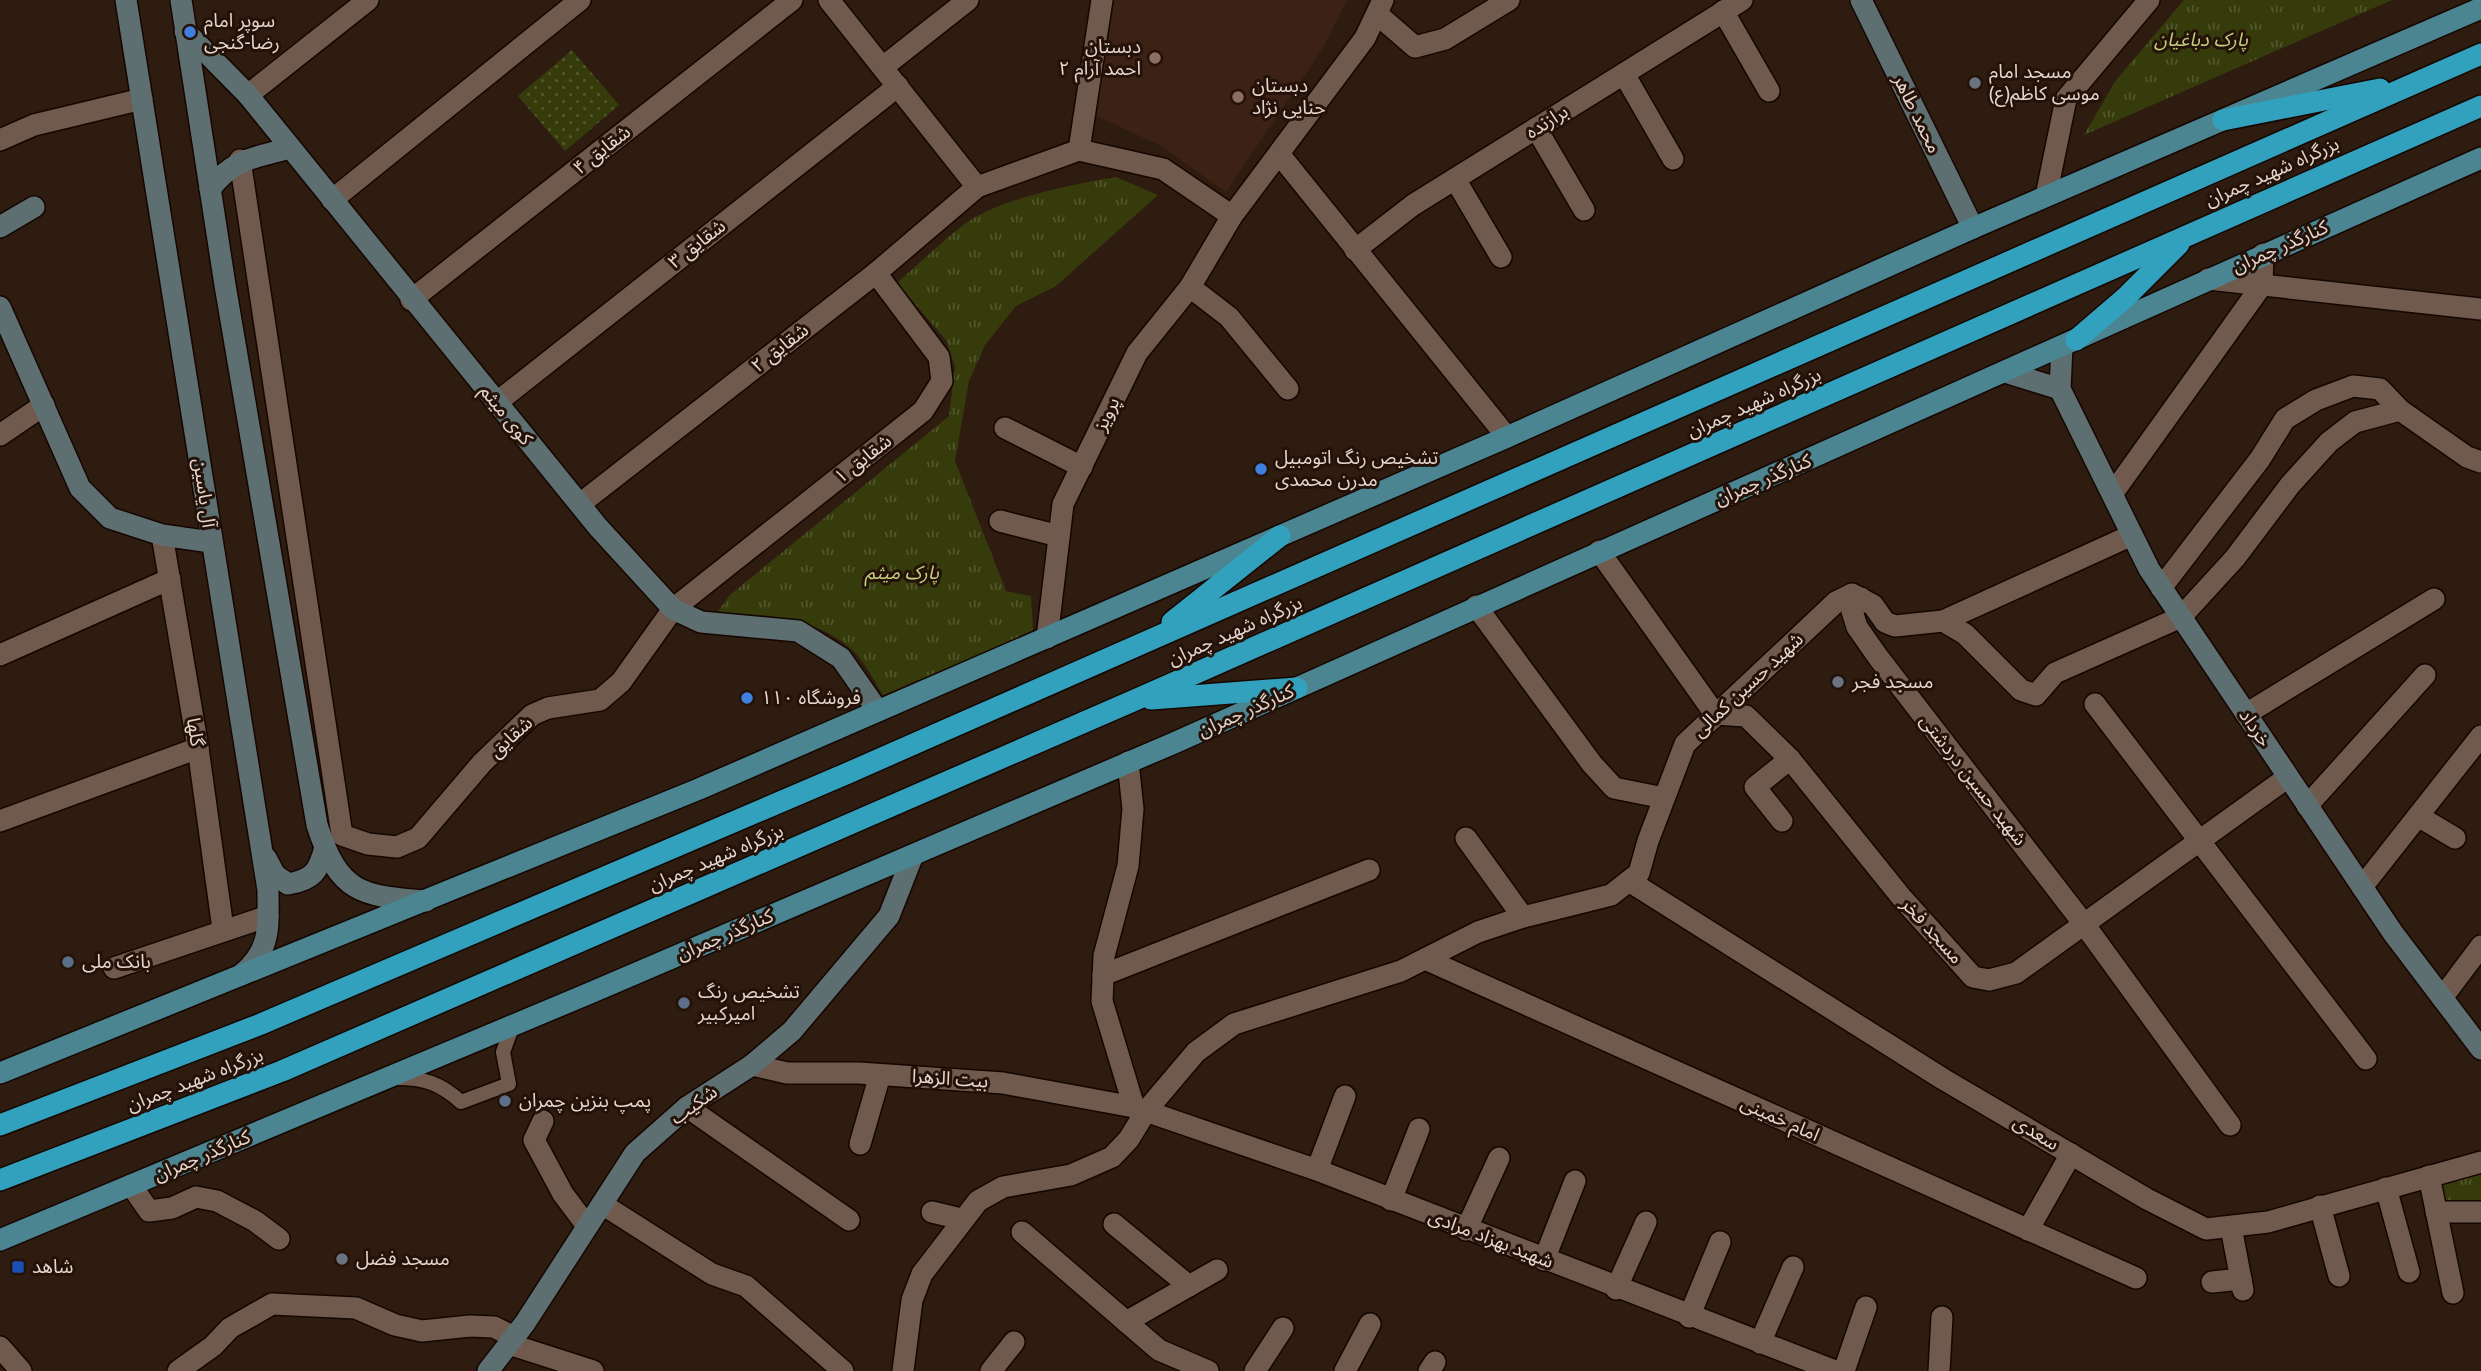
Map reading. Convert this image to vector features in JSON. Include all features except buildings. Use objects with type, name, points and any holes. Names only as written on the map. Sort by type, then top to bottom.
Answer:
[{"type":"highway","name":"بزرگراه شهید چمران","points":[[0,1125],[261,1024],[1150,640],[2481,54]]},
{"type":"highway","points":[[2223,120],[2420,81]]},
{"type":"highway","name":"بزرگراه شهید چمران","points":[[0,1180],[282,1071],[2070,290],[2189,233],[2481,106]]},
{"type":"highway","points":[[2069,343],[2126,297],[2189,233]]},
{"type":"highway","points":[[1150,640],[1280,536]]},
{"type":"highway","points":[[1135,700],[1297,688]]},
{"type":"main road","name":"آل یاسین","points":[[126,0],[268,890],[268,929],[257,962],[240,976]]},
{"type":"main road","points":[[181,0],[309,792],[325,847],[348,883],[375,897],[426,901]]},
{"type":"main road","name":"محمد طاهر","points":[[1861,0],[1973,228]]},
{"type":"main road","points":[[0,1073],[699,789],[1507,438],[1973,228],[2481,8]]},
{"type":"main road","name":"کوی میثم","points":[[185,31],[248,95],[411,300],[580,504],[673,610],[701,622],[798,631],[841,658],[878,711]]},
{"type":"main road","points":[[210,189],[224,171],[240,160],[290,148]]},
{"type":"main road","name":"کنارگذر چمران","points":[[0,1240],[513,1025],[1128,762],[2481,158]]},
{"type":"main road","points":[[0,227],[34,207]]},
{"type":"main road","points":[[0,307],[80,488],[110,517],[162,535],[211,542]]},
{"type":"main road","points":[[2005,372],[2060,389],[2069,343]]},
{"type":"main road","name":"خرداد","points":[[2060,389],[2161,588],[2362,887],[2481,1049]]},
{"type":"main road","points":[[261,850],[275,875],[288,884],[307,881],[319,868],[325,847]]},
{"type":"main road","name":"شکیب","points":[[502,1356],[635,1153],[687,1107],[752,1065],[792,1031],[889,916],[913,855]]},
{"type":"street","points":[[248,95],[368,0]]},
{"type":"street","points":[[332,200],[580,0]]},
{"type":"street","name":"شقایق ۴","points":[[411,300],[792,0]]},
{"type":"street","points":[[829,0],[977,187],[1079,150],[1163,169],[1232,216]]},
{"type":"street","points":[[883,67],[968,0]]},
{"type":"street","points":[[1079,150],[1102,0]]},
{"type":"street","points":[[1380,7],[1415,47],[1445,39],[1509,0]]},
{"type":"street","name":"برازنده","points":[[1355,250],[1413,205],[1742,0]]},
{"type":"street","points":[[2046,196],[2066,99],[2148,0]]},
{"type":"street","name":"پرویز","points":[[1047,638],[1063,504],[1137,353],[1190,288],[1232,216],[1365,38],[1380,7]]},
{"type":"street","points":[[1723,12],[1769,91]]},
{"type":"street","points":[[1624,74],[1673,159]]},
{"type":"street","name":"شقایق ۳","points":[[496,402],[898,86]]},
{"type":"street","points":[[0,140],[34,124],[142,99]]},
{"type":"street","points":[[1536,128],[1584,210]]},
{"type":"street","points":[[1280,155],[1507,438]]},
{"type":"street","name":"شقایق","points":[[240,160],[342,835],[368,844],[397,847],[418,838],[482,763],[532,715],[548,708],[600,700],[621,682],[673,610]]},
{"type":"street","points":[[1455,179],[1501,257]]},
{"type":"street","name":"شقایق ۲","points":[[580,504],[876,273],[977,187]]},
{"type":"street","points":[[2113,493],[2262,285],[2263,254]]},
{"type":"street","name":"شقایق ۱","points":[[673,610],[923,411],[943,381],[939,357],[876,273]]},
{"type":"street","points":[[2208,279],[2481,309]]},
{"type":"street","points":[[1190,288],[1229,317],[1288,389]]},
{"type":"street","points":[[2161,588],[2260,459],[2285,419],[2316,400],[2353,386],[2380,389],[2400,410],[2466,457],[2481,462]]},
{"type":"street","points":[[0,435],[44,405]]},
{"type":"street","points":[[1943,621],[1965,634],[2021,690],[2036,695],[2055,673],[2181,617],[2235,558],[2290,485],[2329,442],[2355,422],[2400,410]]},
{"type":"street","points":[[1005,428],[1082,467]]},
{"type":"street","points":[[1000,521],[1059,536]]},
{"type":"street","name":"گلها","points":[[162,535],[198,748],[223,929]]},
{"type":"street","points":[[1861,598],[1873,605],[1885,622],[1895,626],[1943,621],[2132,535]]},
{"type":"street","points":[[1599,551],[1716,714]]},
{"type":"street","points":[[0,655],[170,579]]},
{"type":"street","name":"شهید حسین کمالی","points":[[1629,881],[1639,873],[1685,744],[1836,602],[1852,594],[1861,598]]},
{"type":"street","name":"شهید حسین دردشتی","points":[[1861,598],[1852,611],[1857,626],[1871,647],[2084,925]]},
{"type":"street","points":[[2246,714],[2434,599]]},
{"type":"street","points":[[1476,606],[1592,764],[1614,788],[1664,798]]},
{"type":"street","points":[[2307,806],[2425,676]]},
{"type":"street","points":[[2095,704],[2366,1059]]},
{"type":"street","name":"مسجد فخر","points":[[1716,714],[1746,716],[1790,759],[1902,898],[1973,978],[1989,980],[2016,973],[2288,777]]},
{"type":"street","points":[[2362,887],[2481,736]]},
{"type":"street","points":[[0,821],[198,748]]},
{"type":"street","points":[[1782,821],[1755,787],[1790,759]]},
{"type":"street","points":[[1128,762],[1133,809],[1128,866],[1104,956],[1102,1001],[1140,1109]]},
{"type":"street","points":[[2418,816],[2455,838]]},
{"type":"street","points":[[1466,838],[1522,917]]},
{"type":"street","points":[[1103,975],[1369,870]]},
{"type":"street","points":[[903,1371],[912,1300],[922,1274],[961,1219],[978,1201],[1003,1187],[1071,1175],[1112,1157],[1129,1139],[1140,1109],[1196,1052],[1234,1024],[1401,971],[1478,932],[1522,917],[1611,895],[1629,881]]},
{"type":"street","name":"سعدی","points":[[1629,881],[1932,1072],[2147,1199],[2206,1229],[2268,1222],[2481,1162]]},
{"type":"street","points":[[114,968],[268,916]]},
{"type":"street","points":[[2084,925],[2230,1125]]},
{"type":"street","points":[[2442,998],[2481,946]]},
{"type":"street","name":"امام خمینی","points":[[1424,959],[2136,1278]]},
{"type":"street","name":"بیت الزهرا","points":[[752,1065],[787,1073],[880,1074],[1003,1083],[1140,1109]]},
{"type":"street","points":[[860,1144],[880,1074]]},
{"type":"street","points":[[1317,1170],[1345,1096]]},
{"type":"street","points":[[687,1107],[849,1220]]},
{"type":"street","name":"شهید بهزاد مرادی","points":[[1140,1109],[1317,1170],[1616,1289],[1835,1371]]},
{"type":"street","points":[[544,1121],[534,1140],[563,1194],[587,1226]]},
{"type":"street","points":[[1391,1200],[1419,1129]]},
{"type":"street","points":[[2028,1230],[2071,1154]]},
{"type":"street","points":[[1466,1230],[1499,1158]]},
{"type":"street","points":[[2429,1176],[2453,1293]]},
{"type":"street","points":[[1544,1260],[1575,1181]]},
{"type":"street","points":[[131,1185],[149,1211],[173,1208],[196,1197],[217,1202],[236,1211],[279,1238]]},
{"type":"street","points":[[2385,1188],[2409,1272]]},
{"type":"street","points":[[602,1204],[712,1274],[746,1286],[843,1371]]},
{"type":"street","points":[[2320,1206],[2339,1276]]},
{"type":"street","points":[[933,1212],[961,1219]]},
{"type":"street","points":[[2436,1212],[2481,1212]]},
{"type":"street","points":[[1616,1289],[1646,1222]]},
{"type":"street","points":[[1115,1224],[1189,1286]]},
{"type":"street","points":[[2212,1282],[2242,1285],[2231,1227]]},
{"type":"street","points":[[1022,1232],[1159,1350],[1208,1371]]},
{"type":"street","points":[[1689,1317],[1720,1242]]},
{"type":"street","points":[[1760,1343],[1793,1267]]},
{"type":"street","points":[[1126,1322],[1217,1269]]},
{"type":"street","points":[[178,1371],[213,1346],[230,1328],[272,1304],[356,1308],[395,1325],[422,1331],[470,1326],[494,1327],[502,1356],[593,1371]]},
{"type":"street","points":[[1844,1371],[1866,1307]]},
{"type":"street","points":[[1939,1371],[1942,1317]]},
{"type":"street","points":[[1345,1371],[1370,1324]]},
{"type":"street","points":[[1255,1371],[1283,1328]]},
{"type":"street","points":[[991,1371],[1014,1342]]},
{"type":"street","points":[[0,1347],[20,1371]]},
{"type":"lane","points":[[388,1077],[421,1078],[443,1086],[461,1102],[509,1084],[503,1052],[513,1025]]},
{"type":"shaded area","points":[[1111,0],[1347,0],[1323,48],[1226,192],[1161,146],[1097,116]]},
{"type":"green space","name":"پارک دباغیان","points":[[2184,0],[2392,0],[2084,135],[2116,80]]},
{"type":"green space","points":[[572,50],[619,105],[565,151],[518,96]]},
{"type":"green space","name":"پارک میثم","points":[[1116,177],[1158,195],[1056,286],[1016,306],[985,345],[969,381],[955,461],[1006,591],[1031,596],[1033,631],[883,695],[857,655],[822,630],[770,616],[716,614],[730,595],[949,416],[955,367],[946,340],[897,283],[977,216],[1036,194]]},
{"type":"green space","points":[[2481,1171],[2481,1206],[2445,1206],[2440,1181]]},
{"type":"place","name":"سوپر امام رضا-گنجی","points":[[190,32]]},
{"type":"place","name":"دبستان احمد آرام ۲","points":[[1155,58]]},
{"type":"place","name":"مسجد امام موسی کاظم(ع)","points":[[1975,83]]},
{"type":"place","name":"دبستان حنایی نژاد","points":[[1238,97]]},
{"type":"place","name":"تشخیص رنگ اتومبیل مدرن محمدی","points":[[1261,469]]},
{"type":"place","name":"مسجد فجر","points":[[1838,682]]},
{"type":"place","name":"فروشگاه ۱۱۰","points":[[747,698]]},
{"type":"place","name":"بانک ملی","points":[[68,962]]},
{"type":"place","name":"تشخیص رنگ امیرکبیر","points":[[684,1003]]},
{"type":"place","name":"پمپ بنزین چمران","points":[[505,1101]]},
{"type":"place","name":"مسجد فضل","points":[[342,1259]]},
{"type":"place","name":"شاهد","points":[[18,1267]]}]
